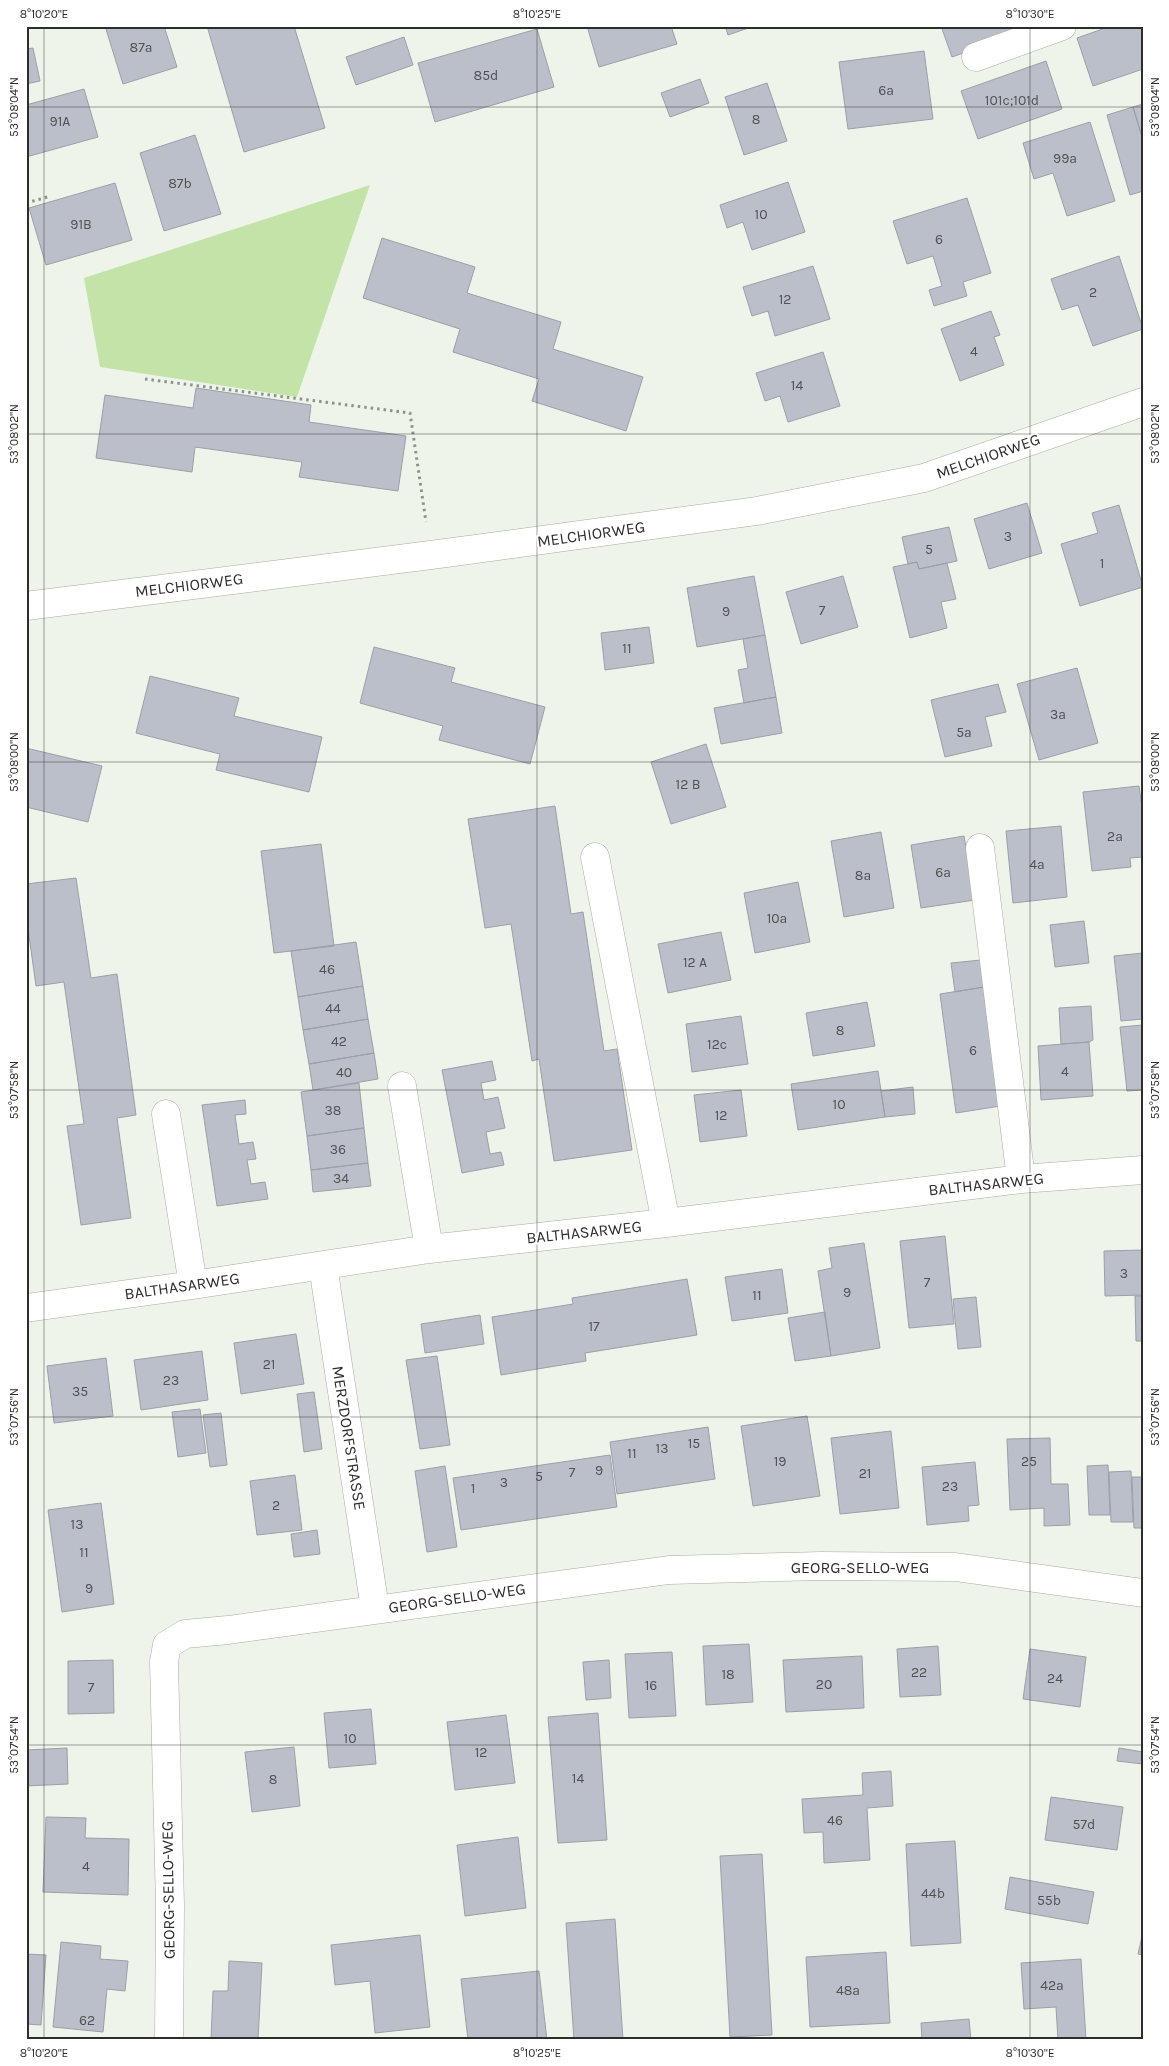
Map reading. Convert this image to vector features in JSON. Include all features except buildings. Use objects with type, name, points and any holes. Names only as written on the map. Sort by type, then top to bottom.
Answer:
[{"type":"street","points":[[976,57],[1062,26]]},
{"type":"street","name":"MELCHIORWEG","points":[[26,606],[431,555],[756,511],[924,478],[1143,402]]},
{"type":"street","points":[[980,848],[1021,1179]]},
{"type":"street","points":[[595,857],[666,1223]]},
{"type":"street","points":[[402,1086],[429,1249]]},
{"type":"street","points":[[166,1114],[193,1285]]},
{"type":"street","name":"BALTHASARWEG","points":[[26,1308],[429,1249],[666,1223],[1021,1179],[1143,1170]]},
{"type":"street","name":"MERZDORFSTRASSE","points":[[323,1266],[375,1609]]},
{"type":"street","name":"GEORG-SELLO-WEG","points":[[169,2040],[170,1905],[164,1662],[167,1645],[185,1634],[669,1570],[821,1566],[955,1567],[1143,1593]]},
{"type":"path","points":[[26,203],[51,196]]},
{"type":"path","points":[[145,379],[410,413],[431,555]]},
{"type":"green space","points":[[370,185],[297,397],[100,367],[84,278]]}]
